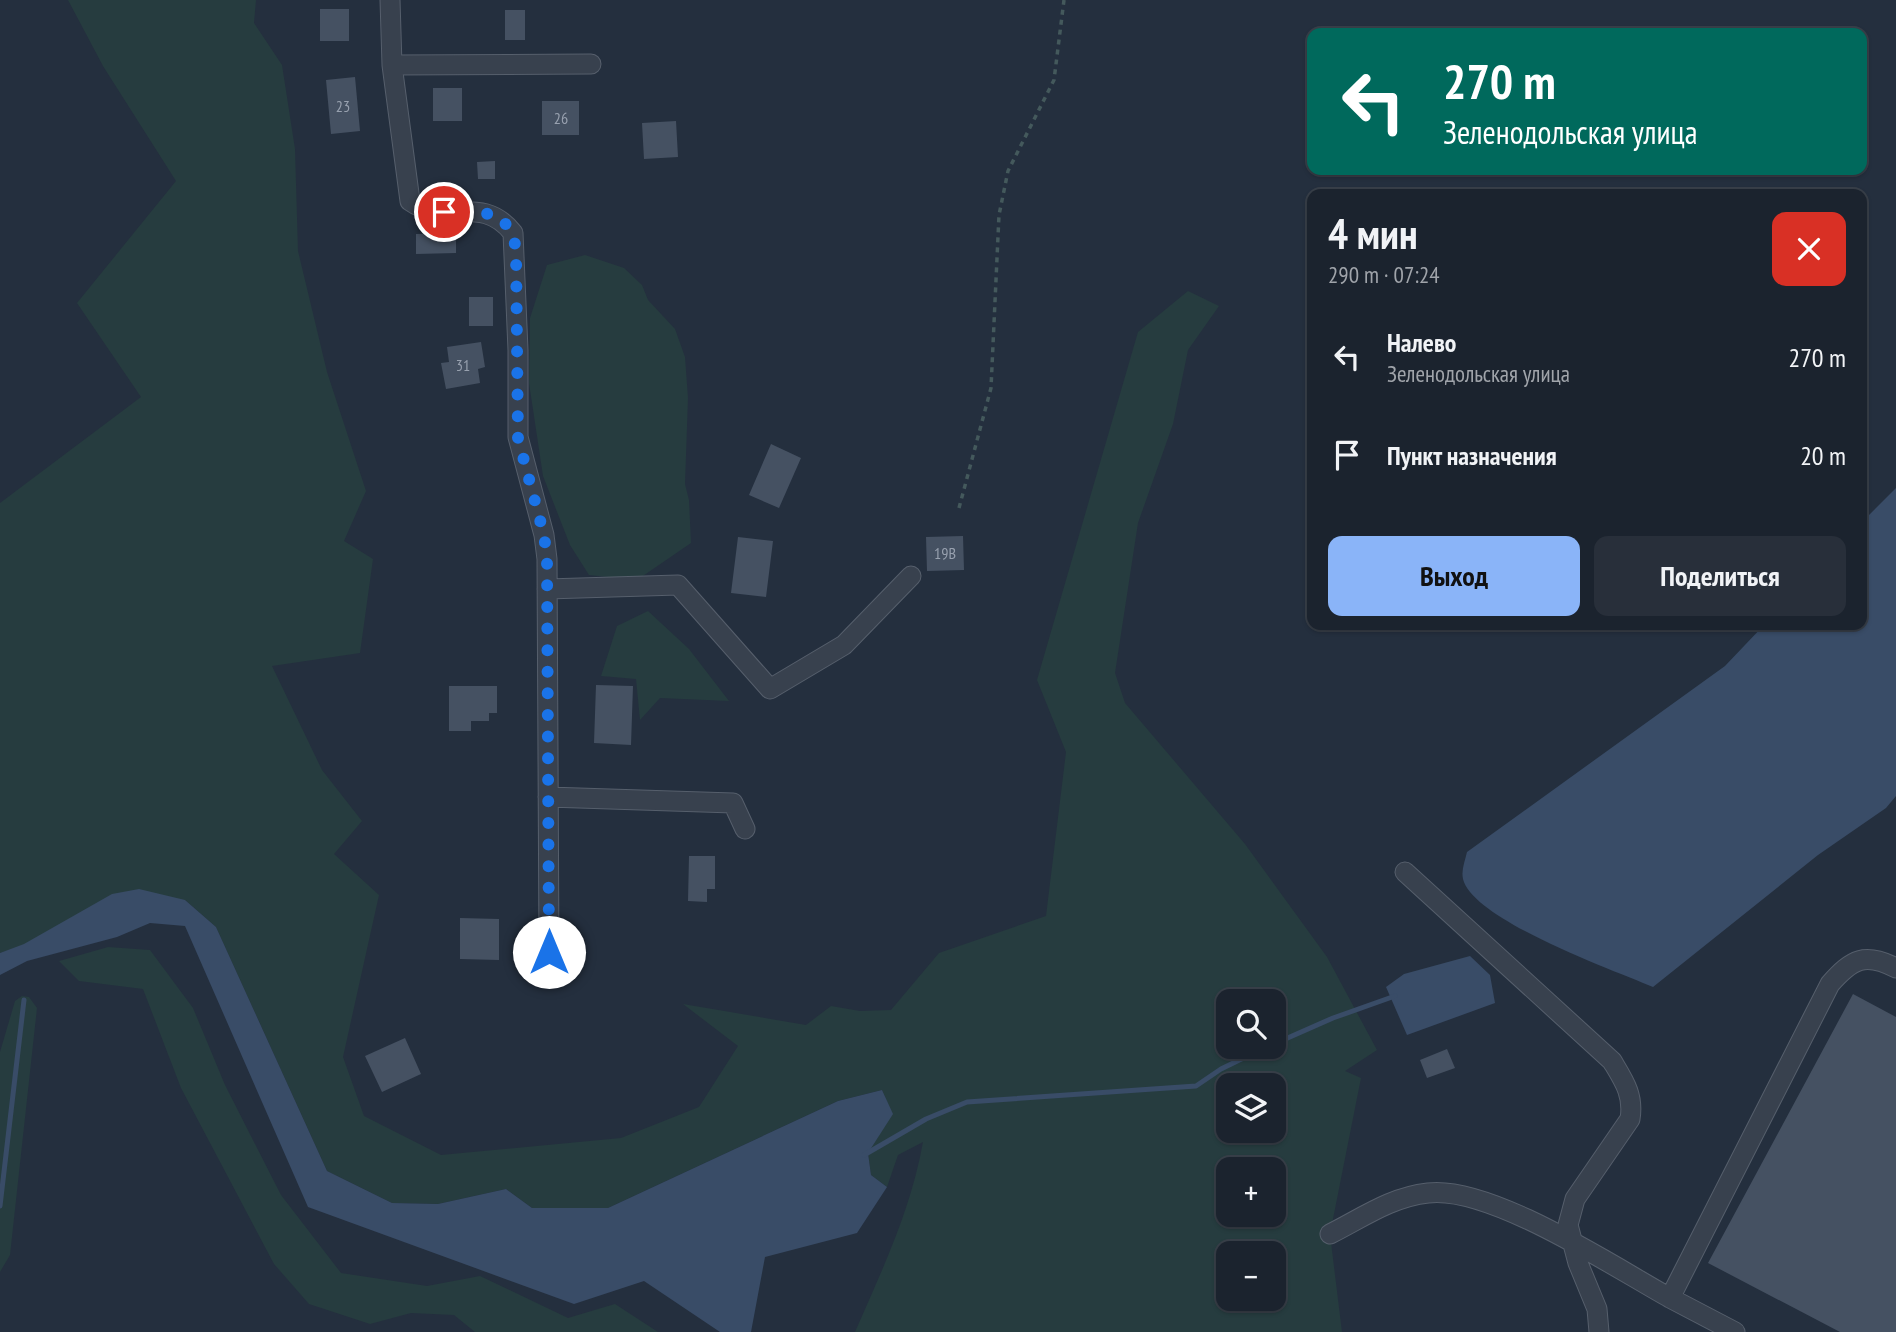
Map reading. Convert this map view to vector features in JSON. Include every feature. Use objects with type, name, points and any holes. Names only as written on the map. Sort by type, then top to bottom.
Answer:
[{"type":"street","points":[[390,0],[392,65],[410,201],[422,209],[485,213],[503,220],[513,233],[518,337],[518,438],[544,535],[547,589],[549,952]]},
{"type":"street","points":[[392,65],[591,64]]},
{"type":"street","points":[[547,589],[678,585],[770,688],[844,645],[911,576]]},
{"type":"street","points":[[548,797],[733,803],[745,829]]},
{"type":"street","points":[[1405,872],[1612,1061],[1630,1090],[1630,1119],[1575,1199],[1568,1225],[1597,1309],[1599,1332]]},
{"type":"street","points":[[1671,1298],[1830,984],[1847,964],[1865,958],[1882,960],[1896,968]]},
{"type":"street","points":[[1329,1234],[1395,1200],[1430,1192],[1467,1196],[1533,1221],[1735,1332]]},
{"type":"path","points":[[959,508],[990,388],[999,215],[1008,171],[1054,80],[1064,0]]},
{"type":"green space","points":[[68,0],[256,0],[254,23],[282,65],[295,149],[298,251],[327,372],[366,491],[344,541],[373,559],[360,653],[272,666],[322,770],[362,821],[334,854],[379,895],[343,1057],[364,1116],[441,1155],[621,1138],[699,1107],[738,1046],[683,1004],[806,1025],[831,1006],[860,1011],[891,1010],[939,953],[1046,916],[1066,752],[1037,680],[1138,332],[1188,291],[1219,306],[1188,350],[1173,424],[1138,523],[1115,673],[1125,703],[1245,844],[1327,957],[1377,1050],[1345,1071],[1361,1078],[1330,1234],[1342,1332],[855,1332],[903,1216],[923,1142],[898,1155],[887,1187],[871,1175],[868,1153],[892,1114],[882,1090],[838,1101],[608,1208],[532,1208],[506,1189],[438,1204],[392,1203],[327,1171],[216,927],[185,900],[0,953],[0,503],[141,397],[77,303],[176,181],[103,66]]},
{"type":"green space","points":[[585,255],[624,268],[642,285],[648,300],[675,329],[685,357],[688,398],[685,484],[689,500],[691,543],[637,580],[589,575],[570,545],[543,476],[529,383],[530,318],[547,265]]},
{"type":"green space","points":[[648,611],[689,649],[729,701],[660,698],[640,720],[636,679],[601,676],[617,626]]},
{"type":"green space","points":[[108,947],[150,950],[193,1008],[225,1085],[281,1195],[341,1273],[427,1286],[480,1276],[568,1318],[615,1304],[658,1332],[475,1332],[454,1315],[411,1313],[370,1324],[309,1304],[274,1264],[181,1088],[143,989],[79,981],[59,961]]},
{"type":"green space","points":[[22,996],[29,997],[37,1008],[10,1255],[0,1272],[0,1052],[15,1001]]},
{"type":"water","points":[[1896,488],[1896,796],[1886,808],[1818,855],[1653,987],[1517,927],[1472,895],[1463,879],[1467,852],[1725,666],[1759,630],[1867,630],[1867,517]]},
{"type":"water","points":[[139,889],[185,900],[216,927],[327,1171],[392,1203],[438,1204],[506,1189],[532,1208],[608,1208],[838,1101],[882,1090],[893,1114],[868,1153],[871,1175],[887,1187],[857,1233],[765,1257],[751,1332],[720,1332],[644,1281],[574,1304],[308,1207],[185,926],[150,923],[117,937],[27,961],[0,975],[0,953],[24,944],[112,894]]},
{"type":"water","points":[[1470,956],[1490,975],[1495,1003],[1407,1035],[1386,987],[1404,974]]},
{"type":"building","points":[[320,9],[349,9],[349,41],[320,41]]},
{"type":"building","points":[[505,10],[525,10],[525,40],[505,40]]},
{"type":"building","points":[[355,77],[360,131],[331,134],[326,80]]},
{"type":"building","points":[[433,88],[462,88],[462,121],[433,121]]},
{"type":"building","points":[[542,101],[579,101],[579,135],[542,135]]},
{"type":"building","points":[[676,121],[678,157],[644,159],[642,123]]},
{"type":"building","points":[[495,161],[495,179],[478,179],[477,162]]},
{"type":"building","points":[[456,233],[456,253],[416,254],[416,234]]},
{"type":"building","points":[[469,297],[493,297],[493,326],[469,326]]},
{"type":"building","points":[[481,342],[485,367],[478,369],[480,383],[446,389],[441,363],[449,362],[447,347]]},
{"type":"building","points":[[771,444],[801,458],[779,508],[749,495]]},
{"type":"building","points":[[963,536],[964,570],[927,571],[926,537]]},
{"type":"building","points":[[738,537],[773,541],[766,597],[731,593]]},
{"type":"building","points":[[596,685],[633,686],[631,745],[594,743]]},
{"type":"building","points":[[449,686],[497,686],[497,713],[489,713],[489,721],[471,721],[471,731],[449,731]]},
{"type":"building","points":[[689,856],[715,856],[715,889],[707,889],[707,902],[688,901]]},
{"type":"building","points":[[460,918],[499,919],[499,960],[460,959]]},
{"type":"building","points":[[1853,994],[1896,1017],[1896,1332],[1840,1332],[1708,1263]]},
{"type":"building","points":[[405,1038],[421,1074],[382,1092],[365,1056]]},
{"type":"building","points":[[1447,1049],[1455,1068],[1427,1078],[1420,1060]]},
{"type":"waterway","points":[[1286,1039],[1333,1018],[1395,996]]},
{"type":"waterway","points":[[0,1206],[24,1000]]},
{"type":"waterway","points":[[864,1155],[926,1119],[967,1102],[1196,1086],[1241,1059]]},
{"type":"route","points":[[444,212],[485,213],[503,220],[513,233],[516,250],[518,438],[544,535],[547,559],[549,952]]}]
